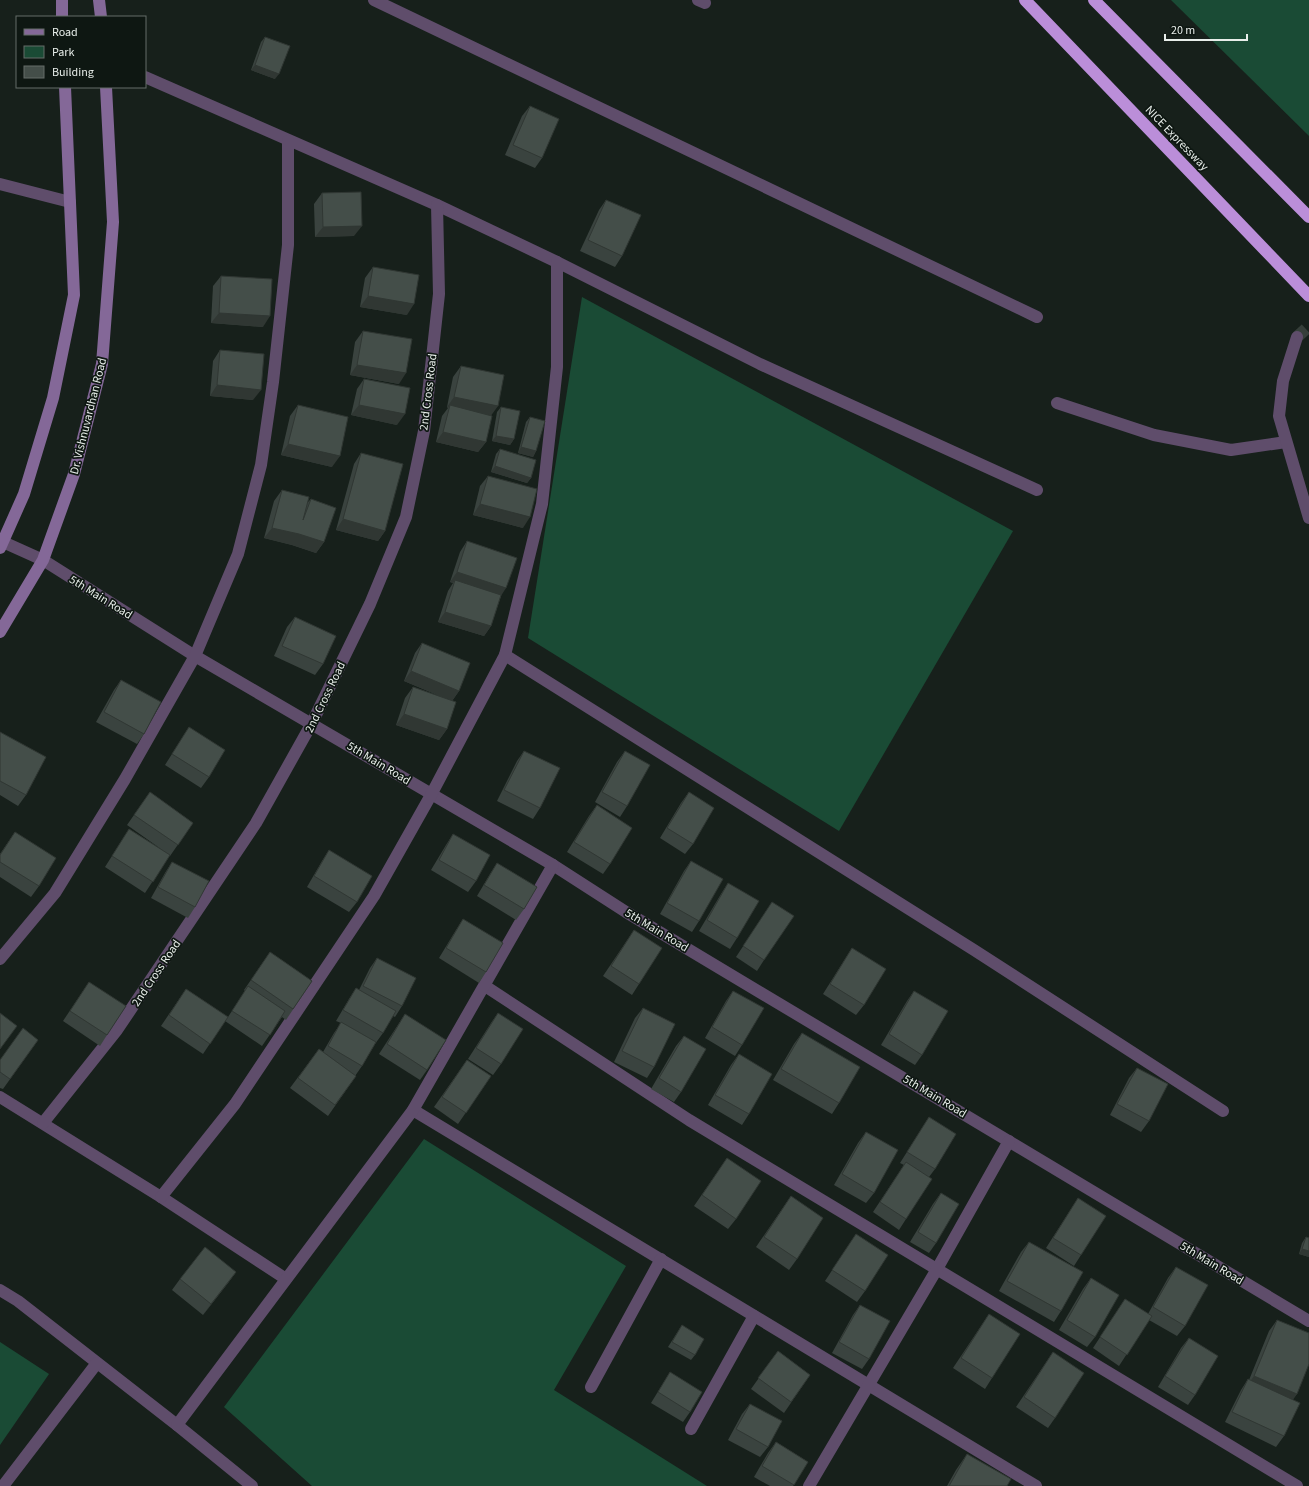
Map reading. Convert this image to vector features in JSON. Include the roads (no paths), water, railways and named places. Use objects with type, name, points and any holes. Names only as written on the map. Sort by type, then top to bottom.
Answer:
[{"type":"highway","name":"NICE Expressway","points":[[1025,0],[1309,296]]},
{"type":"highway","points":[[1094,0],[1309,217]]},
{"type":"main road","points":[[62,0],[62,16]]},
{"type":"main road","points":[[99,0],[101,16]]},
{"type":"main road","points":[[1,545],[24,494],[53,398],[74,295],[65,88]]},
{"type":"main road","name":"Dr. Vishnuvardhan Road","points":[[0,632],[43,560],[74,474],[102,364],[113,222],[106,88]]},
{"type":"street","points":[[374,0],[1037,317]]},
{"type":"street","points":[[146,77],[288,141],[438,205],[557,262],[760,364],[1037,490]]},
{"type":"street","points":[[0,958],[55,893],[124,779],[195,656],[238,554],[261,465],[273,382],[288,245],[288,141]]},
{"type":"street","points":[[0,184],[70,202]]},
{"type":"street","name":"2nd Cross Road","points":[[43,1123],[117,1030],[256,823],[312,723],[370,604],[406,518],[424,431],[439,294],[438,205]]},
{"type":"street","points":[[161,1196],[235,1104],[374,896],[431,794],[505,655],[542,504],[557,367],[557,262]]},
{"type":"street","points":[[1297,337],[1283,381],[1279,416],[1309,518]]},
{"type":"street","points":[[1057,403],[1154,435],[1230,450],[1286,442]]},
{"type":"street","name":"5th Main Road","points":[[1,545],[43,560],[195,656],[553,865],[626,912],[1309,1321]]},
{"type":"street","points":[[505,655],[974,950],[1222,1111]]},
{"type":"street","points":[[177,1425],[413,1110],[553,865]]},
{"type":"street","points":[[485,986],[689,1120],[1297,1486]]},
{"type":"street","points":[[0,1097],[161,1196],[286,1279]]},
{"type":"street","points":[[413,1110],[1036,1486]]},
{"type":"street","points":[[809,1486],[937,1269],[1009,1141]]},
{"type":"street","points":[[591,1387],[661,1259]]},
{"type":"street","points":[[0,1290],[18,1301],[177,1425],[252,1486]]},
{"type":"street","points":[[691,1429],[754,1316]]},
{"type":"street","points":[[3,1486],[97,1363]]},
{"type":"tunnel","points":[[1297,337],[1309,326]]}]
